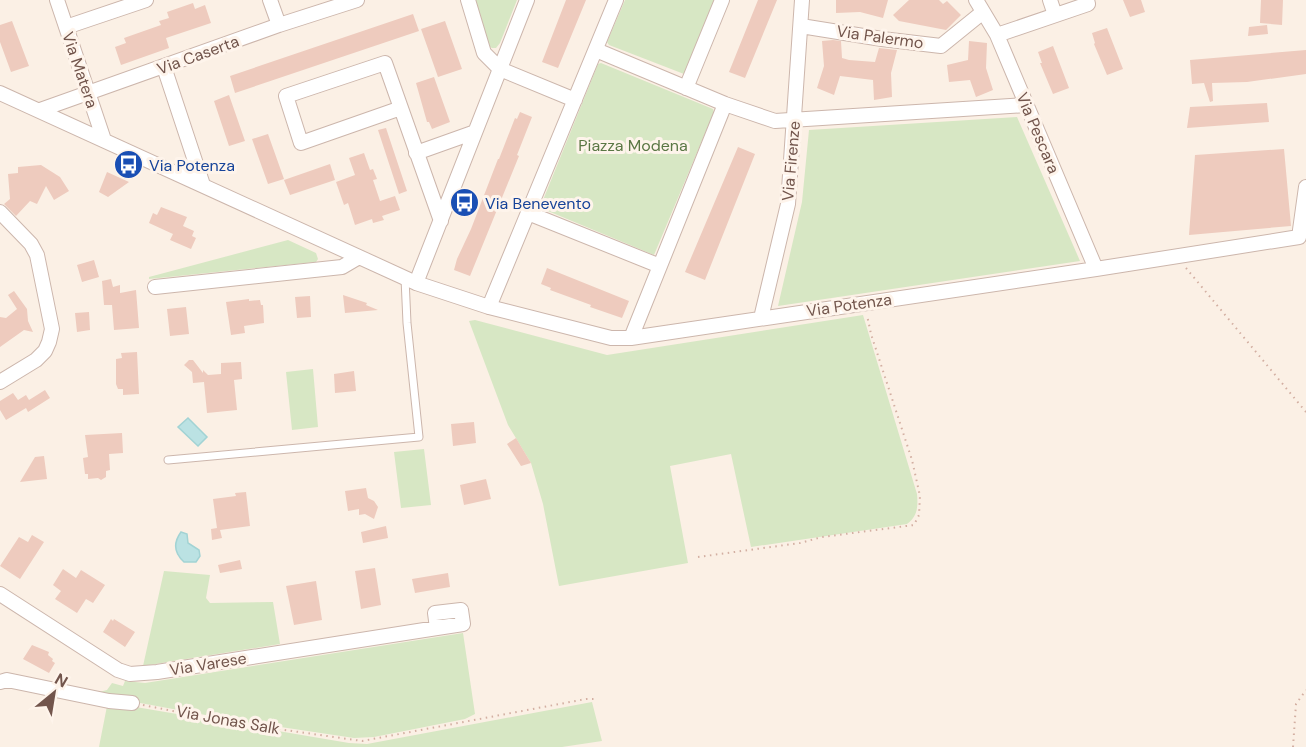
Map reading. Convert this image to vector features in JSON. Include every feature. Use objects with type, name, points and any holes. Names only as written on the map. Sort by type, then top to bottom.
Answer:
[{"type":"street","name":"Via Matera","points":[[57,0],[104,140]]},
{"type":"street","points":[[66,27],[146,0]]},
{"type":"street","points":[[270,0],[279,25]]},
{"type":"street","points":[[468,0],[484,53],[500,69],[575,100]]},
{"type":"street","points":[[410,280],[441,221],[527,0]]},
{"type":"street","points":[[489,307],[616,0]]},
{"type":"street","points":[[686,88],[722,0]]},
{"type":"street","name":"Via Firenze","points":[[761,318],[788,204],[802,0]]},
{"type":"street","name":"Via Pescara","points":[[976,0],[997,35],[1096,269]]},
{"type":"street","points":[[1050,0],[1055,15]]},
{"type":"street","points":[[997,35],[1088,4],[1087,0]]},
{"type":"street","name":"Via Caserta","points":[[40,110],[350,1]]},
{"type":"street","name":"Via Palermo","points":[[801,26],[941,46],[983,12]]},
{"type":"street","points":[[596,50],[725,104],[775,121],[1026,105]]},
{"type":"street","points":[[401,108],[301,143],[286,96],[384,63],[401,108],[441,221]]},
{"type":"street","points":[[164,67],[203,185]]},
{"type":"street","name":"Via Potenza","points":[[0,93],[410,280],[489,307],[611,338],[631,338],[1299,237],[1306,187]]},
{"type":"street","points":[[631,338],[725,104]]},
{"type":"street","points":[[416,153],[475,132]]},
{"type":"street","points":[[0,212],[26,238],[37,255],[52,329],[50,342],[45,351],[36,360],[0,382]]},
{"type":"street","points":[[528,213],[660,266]]},
{"type":"street","points":[[155,287],[342,267],[359,257]]},
{"type":"street","name":"Via Varese","points":[[0,594],[118,670],[130,674],[150,673],[437,628]]},
{"type":"street","points":[[0,681],[7,680],[110,701],[132,703]]},
{"type":"lane","points":[[168,460],[419,437],[407,323],[410,280]]},
{"type":"path","points":[[1177,257],[1306,412]]},
{"type":"path","points":[[698,557],[914,525],[919,515],[920,496],[912,460],[871,334],[865,303]]},
{"type":"path","points":[[1293,747],[1296,704],[1306,690]]},
{"type":"path","name":"Via Jonas Salk","points":[[132,703],[253,727],[362,741],[574,701],[598,699]]},
{"type":"green space","points":[[472,0],[517,0],[496,48],[488,46]]},
{"type":"green space","points":[[625,0],[715,0],[684,74],[609,45],[607,42]]},
{"type":"green space","name":"Piazza Modena","points":[[601,63],[713,109],[714,112],[654,255],[543,209],[541,205],[598,64]]},
{"type":"green space","points":[[1017,117],[1080,261],[778,306],[802,202],[809,130]]},
{"type":"green space","points":[[288,240],[316,253],[318,259],[316,262],[149,279],[149,277]]},
{"type":"green space","points":[[863,315],[917,494],[917,510],[911,521],[907,524],[751,547],[731,454],[670,466],[688,563],[559,586],[543,504],[531,463],[508,425],[469,321],[475,320],[607,355]]},
{"type":"green space","points":[[313,369],[318,427],[292,430],[286,372]]},
{"type":"green space","points":[[424,449],[431,505],[401,508],[394,452]]},
{"type":"green space","points":[[164,571],[210,575],[206,598],[210,603],[273,602],[280,644],[143,666]]},
{"type":"green space","points":[[463,633],[475,714],[465,719],[374,737],[354,738],[233,720],[91,694],[107,690],[112,683],[123,686],[125,681],[145,683]]},
{"type":"green space","points":[[592,702],[602,741],[562,747],[99,747],[107,706],[130,706],[218,721],[253,730],[278,731],[367,744]]},
{"type":"water","points":[[188,418],[207,437],[198,446],[178,427]]},
{"type":"water","points":[[181,532],[187,534],[188,543],[199,550],[200,556],[196,562],[184,562],[178,555],[176,544]]},
{"type":"building","points":[[566,0],[586,0],[558,68],[542,62]]},
{"type":"building","points":[[758,0],[777,0],[745,78],[729,72]]},
{"type":"building","points":[[836,0],[888,0],[883,18],[860,12],[836,13]]},
{"type":"building","points":[[909,0],[939,0],[943,4],[947,1],[961,15],[946,30],[899,21],[893,15]]},
{"type":"building","points":[[1123,0],[1141,0],[1145,12],[1130,17]]},
{"type":"building","points":[[1261,0],[1283,0],[1282,25],[1260,23]]},
{"type":"building","points":[[193,3],[195,9],[205,5],[211,23],[166,38],[169,48],[121,65],[115,47],[126,43],[124,38],[161,25],[159,21],[169,18],[167,12]]},
{"type":"building","points":[[413,14],[419,31],[235,93],[230,76]]},
{"type":"building","points":[[12,21],[29,66],[11,72],[0,42],[0,25]]},
{"type":"building","points":[[445,21],[462,69],[438,77],[421,29]]},
{"type":"building","points":[[1267,25],[1268,34],[1248,36],[1249,27]]},
{"type":"building","points":[[1107,28],[1123,69],[1107,75],[1094,44],[1092,33]]},
{"type":"building","points":[[822,41],[841,41],[842,58],[849,60],[875,62],[879,48],[897,50],[891,73],[892,97],[874,100],[873,80],[840,76],[834,95],[817,88],[824,66]]},
{"type":"building","points":[[969,41],[987,43],[986,68],[993,90],[976,97],[970,80],[949,82],[947,65],[968,60]]},
{"type":"building","points":[[1053,46],[1069,88],[1053,94],[1040,63],[1042,63],[1038,52]]},
{"type":"building","points":[[1306,50],[1306,74],[1247,82],[1212,83],[1213,101],[1210,102],[1204,83],[1192,84],[1190,60]]},
{"type":"building","points":[[434,77],[450,122],[432,129],[427,122],[416,83]]},
{"type":"building","points":[[229,95],[245,141],[229,146],[214,101]]},
{"type":"building","points":[[1267,103],[1269,122],[1187,128],[1190,107]]},
{"type":"building","points":[[520,112],[532,117],[517,155],[519,156],[470,276],[454,270],[457,259],[515,118],[517,119]]},
{"type":"building","points":[[386,128],[407,191],[399,194],[378,130]]},
{"type":"building","points":[[268,134],[284,179],[268,184],[252,139]]},
{"type":"building","points":[[738,147],[755,154],[705,280],[685,272]]},
{"type":"building","points":[[1284,149],[1291,226],[1189,235],[1195,155]]},
{"type":"building","points":[[364,153],[370,170],[373,169],[377,179],[373,180],[380,201],[395,196],[400,210],[382,216],[384,220],[373,223],[372,219],[355,225],[348,203],[344,205],[336,182],[355,175],[349,158]]},
{"type":"building","points":[[330,164],[335,180],[290,195],[284,180]]},
{"type":"building","points":[[41,165],[60,177],[69,191],[54,200],[46,186],[37,204],[30,201],[16,216],[4,204],[10,199],[8,174],[18,173],[18,167]]},
{"type":"building","points":[[107,172],[129,182],[108,197],[99,192]]},
{"type":"building","points":[[161,207],[187,217],[183,226],[194,231],[192,236],[196,238],[191,249],[170,240],[173,234],[149,223],[153,213],[157,215]]},
{"type":"building","points":[[94,260],[99,277],[82,282],[77,265]]},
{"type":"building","points":[[547,268],[629,301],[622,318],[590,307],[591,305],[550,290],[551,288],[541,284]]},
{"type":"building","points":[[111,279],[113,287],[120,285],[120,293],[136,290],[139,328],[114,330],[112,305],[104,305],[102,281]]},
{"type":"building","points":[[14,291],[27,309],[28,321],[33,332],[24,330],[0,347],[0,317],[6,318],[17,309],[8,295]]},
{"type":"building","points":[[343,295],[367,303],[366,305],[378,310],[345,313]]},
{"type":"building","points":[[310,296],[311,317],[297,318],[295,297]]},
{"type":"building","points":[[249,299],[249,301],[260,300],[263,305],[264,323],[244,326],[245,333],[231,335],[226,302]]},
{"type":"building","points":[[186,307],[189,334],[170,336],[167,309]]},
{"type":"building","points":[[89,312],[90,330],[77,332],[75,313]]},
{"type":"building","points":[[137,352],[139,394],[123,395],[123,389],[118,389],[116,384],[116,359],[122,358],[121,353]]},
{"type":"building","points":[[189,360],[193,360],[203,373],[203,370],[208,375],[221,374],[221,363],[241,362],[242,379],[234,380],[237,410],[207,413],[204,382],[193,383],[192,372],[184,365]]},
{"type":"building","points":[[354,371],[356,391],[335,393],[334,374]]},
{"type":"building","points":[[45,390],[50,398],[28,412],[26,408],[6,420],[0,410],[0,401],[13,393],[18,400],[26,395],[29,400]]},
{"type":"building","points":[[474,422],[476,443],[453,446],[451,424]]},
{"type":"building","points":[[122,433],[123,453],[109,454],[110,470],[106,471],[106,477],[101,480],[88,479],[83,458],[88,457],[85,435]]},
{"type":"building","points":[[516,438],[531,463],[521,466],[507,444]]},
{"type":"building","points":[[44,456],[47,479],[20,482],[35,457]]},
{"type":"building","points":[[486,479],[491,499],[464,505],[460,485]]},
{"type":"building","points":[[366,488],[368,498],[378,507],[374,519],[365,514],[359,515],[359,509],[348,511],[345,491]]},
{"type":"building","points":[[246,492],[250,526],[220,530],[222,538],[212,540],[211,529],[217,528],[213,499],[236,496],[235,493]]},
{"type":"building","points":[[386,526],[388,538],[363,543],[361,532]]},
{"type":"building","points":[[32,535],[44,542],[20,579],[0,566],[19,537],[28,542]]},
{"type":"building","points":[[240,560],[242,569],[220,573],[218,565]]},
{"type":"building","points":[[375,568],[381,605],[361,609],[355,571]]},
{"type":"building","points":[[63,569],[76,578],[81,570],[105,585],[93,603],[86,599],[77,613],[55,599],[61,591],[53,585]]},
{"type":"building","points":[[448,573],[450,587],[415,593],[412,579]]},
{"type":"building","points":[[316,581],[322,620],[294,625],[286,586]]},
{"type":"building","points":[[111,619],[135,632],[125,647],[103,632]]},
{"type":"building","points":[[32,645],[49,652],[48,655],[55,663],[49,673],[23,659]]},
{"type":"place","name":"Via Potenza","points":[[128,165]]},
{"type":"place","name":"Via Benevento","points":[[464,203]]}]
